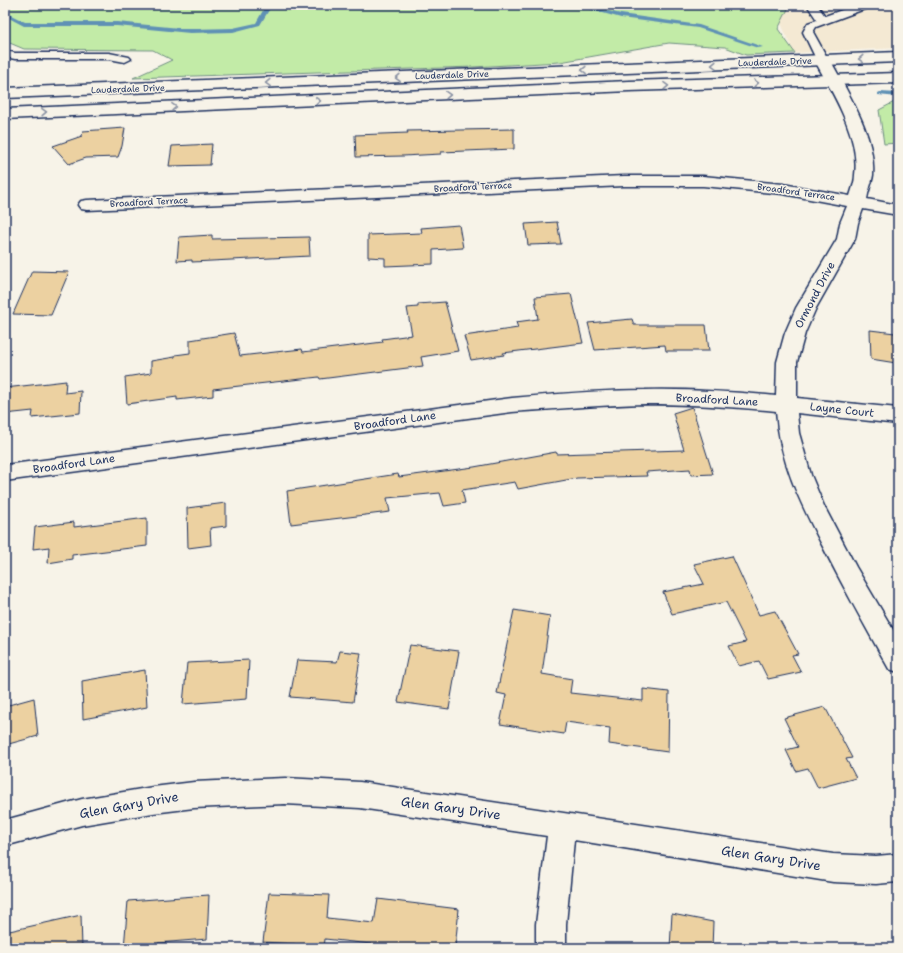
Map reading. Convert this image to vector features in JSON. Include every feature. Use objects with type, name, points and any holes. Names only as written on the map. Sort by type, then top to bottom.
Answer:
[{"type":"street","name":"Lauderdale Drive","points":[[5,93],[898,56]]},
{"type":"street","name":"Ormond Drive","points":[[823,60],[854,120],[863,152],[864,175],[857,202],[849,223],[846,239],[806,308],[795,333],[787,362],[786,405],[788,433],[800,475],[813,506],[848,574],[898,661]]},
{"type":"street","name":"Lauderdale Drive","points":[[5,114],[630,86],[898,78]]},
{"type":"street","name":"Broadford Terrace","points":[[87,205],[624,180],[703,181],[783,189],[898,210]]},
{"type":"street","name":"Broadford Lane","points":[[5,473],[512,405],[585,399],[664,397],[728,399],[786,405]]},
{"type":"street","name":"Layne Court","points":[[786,405],[898,416]]},
{"type":"street","name":"Glen Gary Drive","points":[[5,833],[82,812],[153,800],[194,794],[285,791],[360,795],[833,868],[876,870],[898,868]]},
{"type":"street","points":[[550,948],[551,924],[562,825]]},
{"type":"lane","points":[[812,5],[822,21]]},
{"type":"lane","points":[[823,60],[808,32],[812,25],[866,5]]},
{"type":"lane","points":[[5,54],[15,56],[109,56],[125,59]]},
{"type":"shaded area","points":[[773,5],[898,5],[898,48],[794,53]]},
{"type":"green space","points":[[5,5],[639,5],[673,9],[686,5],[785,5],[788,9],[778,29],[795,53],[746,55],[725,47],[669,43],[560,62],[473,67],[133,78],[172,60],[153,50],[24,49],[5,41]]},
{"type":"green space","points":[[898,100],[898,143],[884,144],[879,110]]},
{"type":"building","points":[[125,128],[122,146],[118,157],[86,158],[69,164],[53,146],[82,136],[83,131]]},
{"type":"building","points":[[514,129],[514,149],[441,152],[441,154],[403,156],[356,157],[355,135],[408,133],[407,131]]},
{"type":"building","points":[[212,144],[210,165],[169,166],[172,146]]},
{"type":"building","points":[[557,222],[561,244],[528,245],[525,224]]},
{"type":"building","points":[[459,225],[463,248],[433,250],[433,264],[385,266],[385,258],[368,257],[368,235],[422,233],[421,228]]},
{"type":"building","points":[[212,235],[212,239],[309,237],[310,256],[192,262],[192,260],[177,261],[179,237]]},
{"type":"building","points":[[32,271],[69,272],[51,315],[13,314]]},
{"type":"building","points":[[571,294],[583,343],[503,353],[504,355],[471,360],[464,336],[518,328],[516,322],[538,319],[535,297]]},
{"type":"building","points":[[445,302],[458,351],[421,357],[423,366],[320,379],[319,377],[213,389],[213,396],[177,400],[177,397],[127,404],[125,377],[151,373],[151,361],[190,353],[190,340],[234,333],[240,356],[302,349],[303,352],[383,342],[382,339],[412,335],[407,308],[418,307],[418,304]]},
{"type":"building","points":[[632,319],[634,325],[706,325],[709,351],[666,351],[665,345],[595,350],[588,323]]},
{"type":"building","points":[[870,330],[895,333],[896,363],[871,359]]},
{"type":"building","points":[[66,381],[65,393],[81,391],[80,413],[32,418],[33,411],[5,414],[5,388]]},
{"type":"building","points":[[692,407],[713,474],[691,475],[690,469],[646,472],[647,476],[577,478],[518,489],[515,482],[462,490],[465,503],[444,506],[440,493],[387,498],[390,512],[291,524],[287,491],[398,474],[399,477],[474,467],[556,452],[557,454],[684,450],[673,413]]},
{"type":"building","points":[[226,503],[226,526],[210,528],[211,545],[188,548],[187,508]]},
{"type":"building","points":[[147,518],[147,546],[72,555],[72,559],[48,563],[49,547],[33,549],[35,527],[74,522],[74,527]]},
{"type":"building","points":[[732,556],[759,615],[775,611],[798,654],[792,655],[801,672],[768,679],[759,661],[739,666],[729,646],[746,642],[726,602],[672,614],[663,592],[704,584],[694,564]]},
{"type":"building","points":[[514,610],[550,616],[542,674],[572,679],[570,693],[643,701],[643,689],[669,692],[668,752],[609,744],[610,728],[566,722],[564,734],[500,724],[506,695],[497,693]]},
{"type":"building","points":[[410,645],[459,651],[449,709],[398,702]]},
{"type":"building","points":[[340,651],[361,653],[353,702],[290,697],[297,660],[337,662]]},
{"type":"building","points":[[249,660],[247,699],[183,704],[187,663]]},
{"type":"building","points":[[145,670],[147,707],[83,719],[82,681]]},
{"type":"building","points":[[34,698],[38,736],[5,745],[5,706]]},
{"type":"building","points":[[825,707],[852,758],[846,759],[856,778],[818,788],[808,768],[796,771],[786,750],[798,747],[784,718]]},
{"type":"building","points":[[269,893],[329,895],[327,918],[374,923],[378,899],[459,909],[455,948],[370,948],[371,944],[325,939],[324,948],[294,948],[295,944],[263,942]]},
{"type":"building","points":[[209,895],[207,939],[158,943],[158,948],[124,948],[128,901]]},
{"type":"building","points":[[672,914],[713,922],[712,948],[670,948]]},
{"type":"building","points":[[81,915],[82,948],[5,948],[5,932]]},
{"type":"waterway","points":[[5,14],[24,24],[117,24],[190,31],[233,30],[258,24],[269,5]]},
{"type":"waterway","points":[[577,5],[621,16],[699,27],[760,47]]},
{"type":"waterway","points":[[880,94],[898,95]]}]
